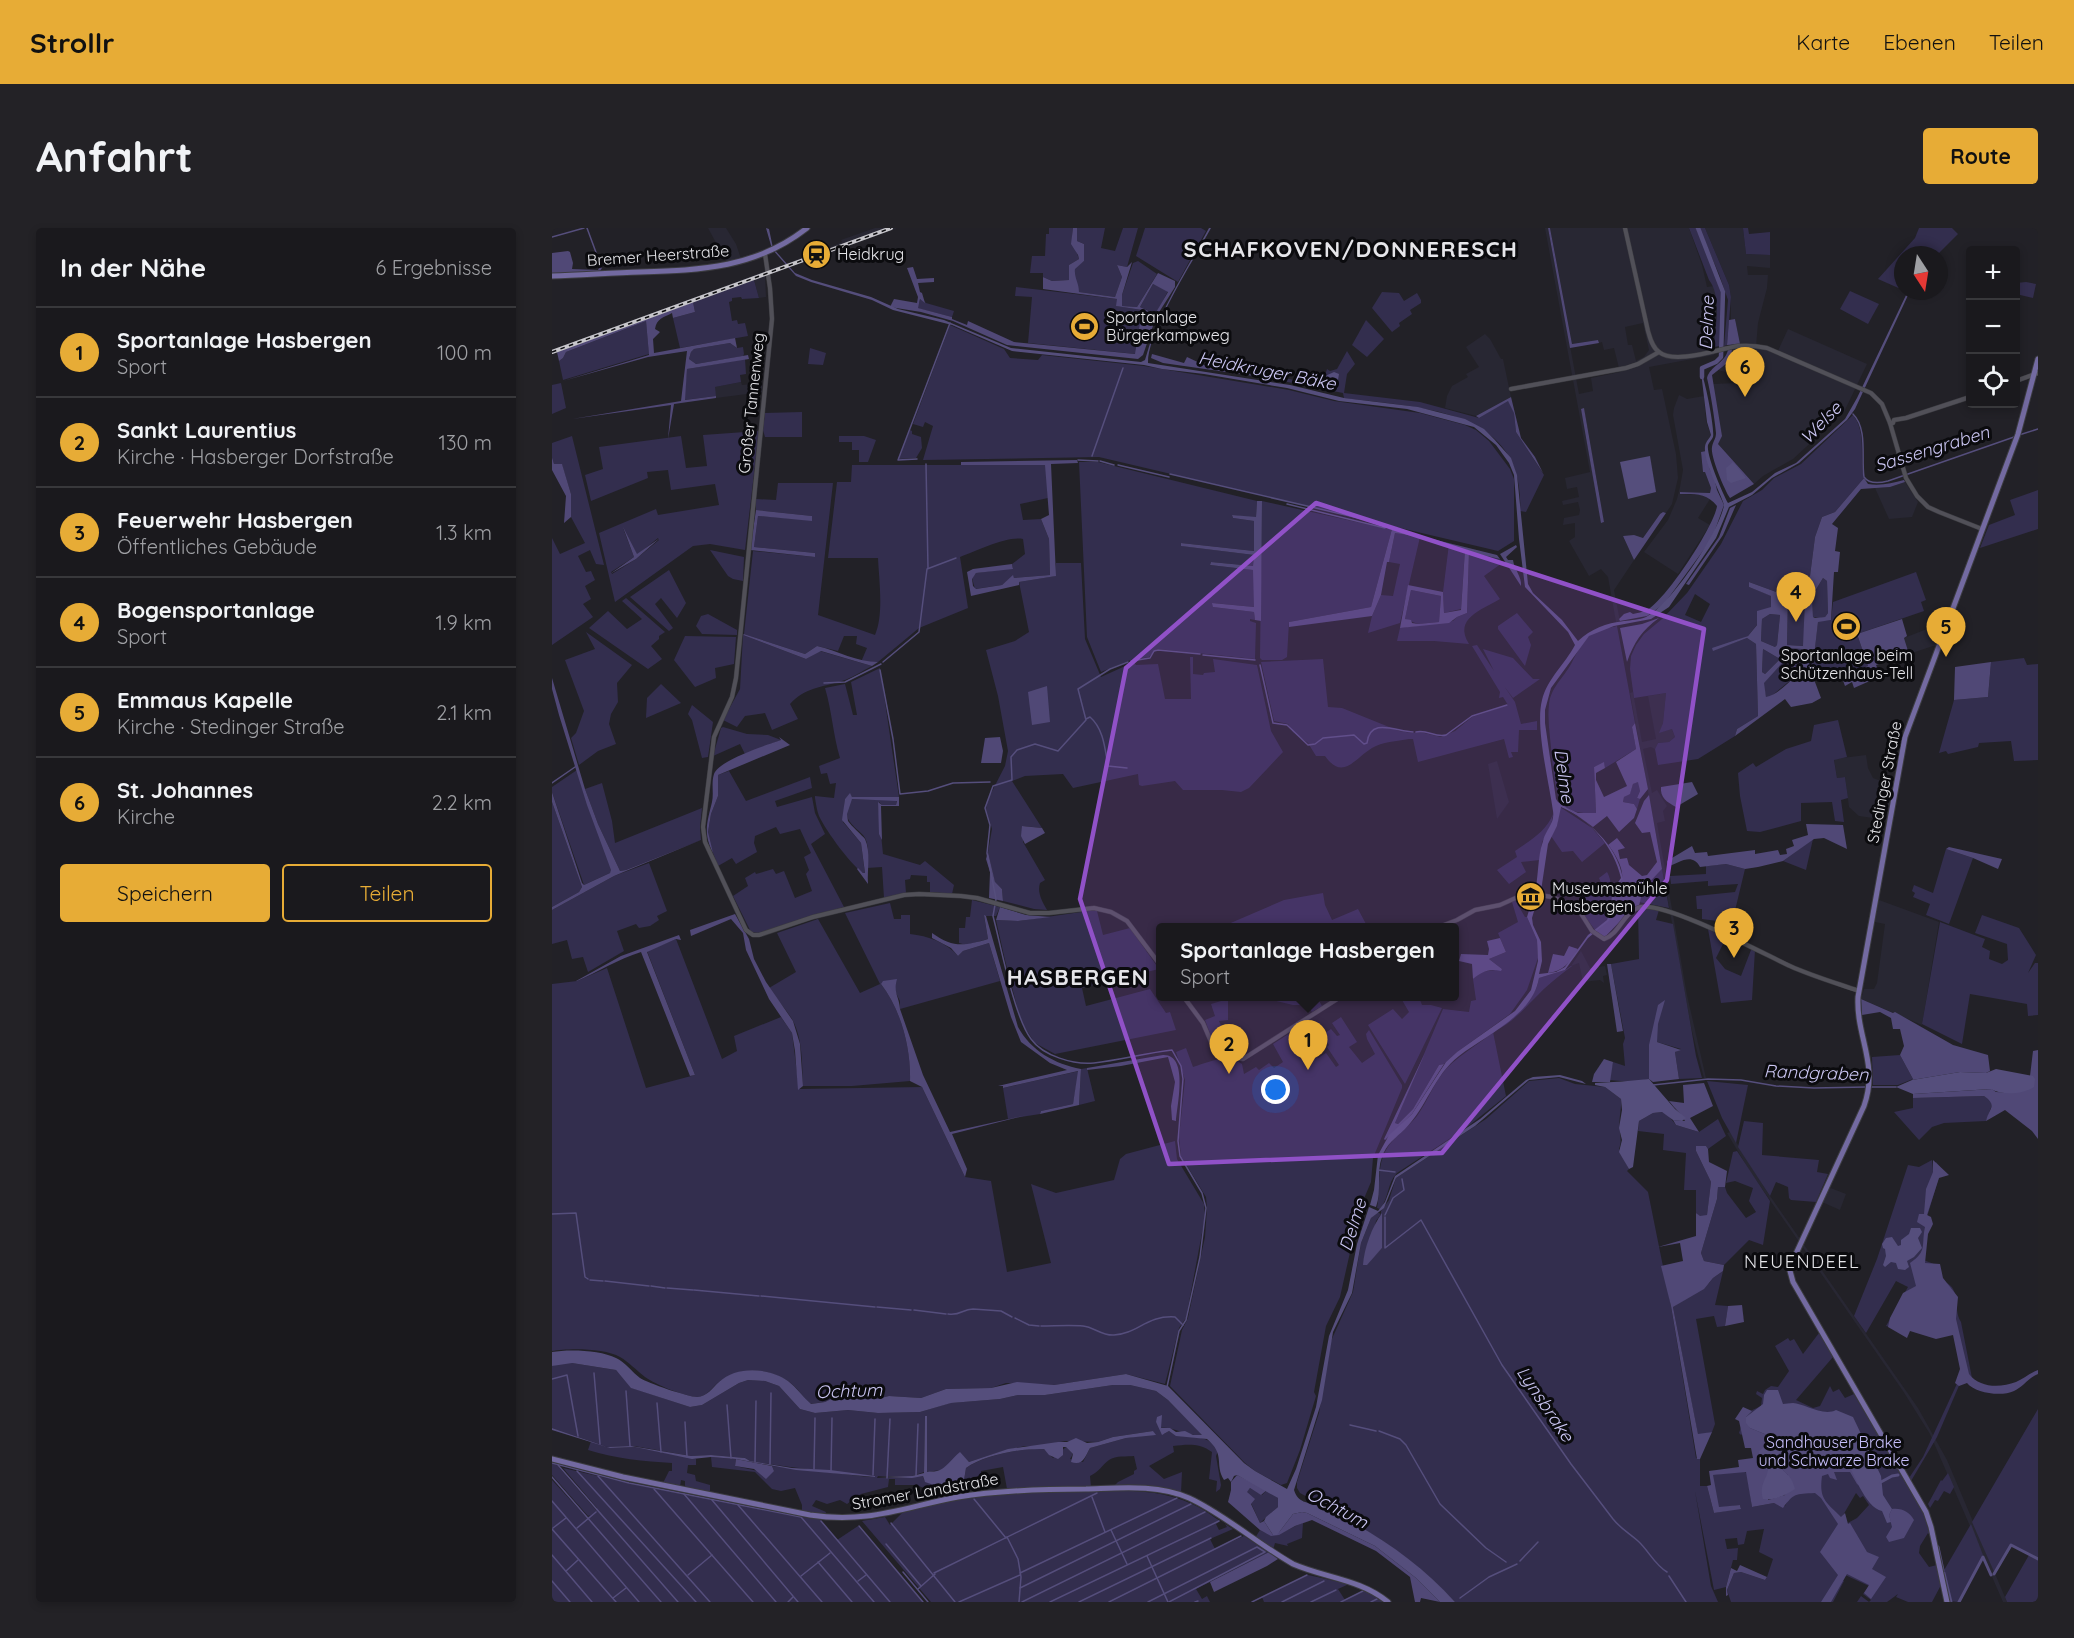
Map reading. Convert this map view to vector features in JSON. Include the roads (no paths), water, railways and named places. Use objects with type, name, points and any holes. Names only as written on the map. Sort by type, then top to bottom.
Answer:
[{"type":"main road","name":"Bremer Heerstraße","points":[[552,276],[719,267],[765,254],[789,242],[807,228]]},
{"type":"main road","name":"Stedinger Straße","points":[[1947,1602],[1926,1512],[1790,1275],[1792,1263],[1855,1126],[1869,1088],[1870,1066],[1859,1017],[1859,992],[1905,737],[2017,436],[2038,361]]},
{"type":"main road","name":"Stromer Landstraße","points":[[552,1459],[623,1477],[810,1515],[841,1518],[883,1515],[938,1501],[1003,1491],[1157,1489],[1191,1499],[1293,1564],[1355,1583],[1388,1602]]},
{"type":"street","points":[[1625,228],[1648,331],[1653,346],[1659,352],[1676,357],[1746,346],[1767,348],[1876,397],[1888,417],[1887,421],[1906,418],[1966,399]]},
{"type":"street","name":"Großer Tannenweg","points":[[765,254],[771,288],[772,319],[735,688],[714,737],[703,827],[708,848],[746,930],[753,935],[759,935],[813,916],[911,894],[969,897],[1039,914],[1094,908],[1111,912],[1127,921],[1156,959]]},
{"type":"street","points":[[1511,389],[1626,368],[1659,352]]},
{"type":"street","points":[[2020,380],[2036,374]]},
{"type":"street","points":[[2023,379],[2031,387]]},
{"type":"street","points":[[1892,421],[1890,428],[1913,492],[1928,507],[1982,529]]},
{"type":"street","points":[[1448,923],[1475,910],[1500,905],[1520,896],[1533,894],[1552,897],[1567,903],[1580,912],[1594,932],[1602,938],[1607,938],[1630,912],[1640,907],[1655,908],[1791,966],[1859,992]]},
{"type":"street","points":[[1187,1001],[1203,1023],[1215,1051],[1221,1056],[1243,1059],[1334,1001]]},
{"type":"waterway","points":[[552,237],[584,228]]},
{"type":"waterway","points":[[587,228],[601,266]]},
{"type":"waterway","name":"Delme","points":[[1698,228],[1723,292],[1721,357],[1716,362],[1702,368],[1702,377]]},
{"type":"waterway","points":[[917,459],[898,460],[950,323]]},
{"type":"waterway","points":[[1092,456],[1123,368]]},
{"type":"waterway","name":"Sassengraben","points":[[1853,414],[1861,428],[1864,477],[1875,482],[1888,481],[2014,437]]},
{"type":"waterway","name":"Sassengraben","points":[[2019,435],[2038,429]]},
{"type":"waterway","points":[[1078,460],[1098,461]]},
{"type":"waterway","points":[[1100,461],[1114,465]]},
{"type":"waterway","points":[[926,464],[928,568]]},
{"type":"waterway","points":[[1118,465],[1169,477]]},
{"type":"waterway","points":[[1170,474],[1384,524]]},
{"type":"waterway","points":[[1287,504],[1385,528]]},
{"type":"waterway","points":[[883,662],[919,632],[927,569],[956,558]]},
{"type":"waterway","points":[[1131,661],[1150,658],[1154,651],[1158,650],[1200,654]]},
{"type":"waterway","points":[[1203,655],[1255,660]]},
{"type":"waterway","points":[[1128,662],[1110,669],[1078,689],[1086,720],[1058,751],[1035,744],[1017,750],[1011,757],[1012,780],[993,786],[985,808],[990,825],[987,853],[996,899],[993,916],[1005,967],[1014,1001],[1025,1029],[1036,1045],[1051,1055],[1068,1061],[1086,1063],[1172,1050],[1181,1066],[1183,1079],[1178,1141],[1180,1156],[1202,1193],[1206,1208],[1200,1257],[1186,1320],[1179,1331],[1167,1387]]},
{"type":"waterway","points":[[824,683],[845,682],[881,664]]},
{"type":"waterway","points":[[1260,665],[1273,723],[1287,725],[1308,745],[1315,744],[1323,738],[1354,735],[1364,744],[1367,743],[1373,730],[1384,727],[1413,732]]},
{"type":"waterway","points":[[880,670],[893,739],[900,794],[928,791],[953,783],[990,782]]},
{"type":"waterway","points":[[1416,732],[1446,735],[1472,716],[1507,705]]},
{"type":"waterway","points":[[1086,719],[1090,717],[1098,727],[1108,766],[1127,768]]},
{"type":"waterway","points":[[552,783],[575,767]]},
{"type":"waterway","name":"Randgraben","points":[[1653,1085],[1708,1079],[1814,1088],[1866,1087]]},
{"type":"waterway","name":"Randgraben","points":[[1871,1087],[1896,1087]]},
{"type":"waterway","points":[[1378,1170],[1395,1172]]},
{"type":"waterway","points":[[1385,1215],[1393,1198],[1404,1190],[1402,1179]]},
{"type":"waterway","points":[[552,1214],[576,1213],[585,1277],[588,1279]]},
{"type":"waterway","name":"Lynsbrake","points":[[1385,1217],[1385,1248],[1421,1220],[1502,1365],[1571,1464],[1616,1522],[1638,1541],[1667,1572]]},
{"type":"waterway","points":[[590,1280],[603,1281]]},
{"type":"waterway","points":[[605,1281],[649,1286]]},
{"type":"waterway","points":[[651,1286],[665,1288]]},
{"type":"waterway","points":[[667,1288],[693,1290]]},
{"type":"waterway","points":[[694,1290],[759,1296]]},
{"type":"waterway","points":[[761,1296],[875,1307]]},
{"type":"waterway","points":[[877,1307],[911,1310]]},
{"type":"waterway","points":[[948,1314],[973,1309],[1001,1311],[1012,1317]]},
{"type":"waterway","points":[[914,1310],[946,1314]]},
{"type":"waterway","points":[[1041,1326],[1083,1326],[1114,1335],[1165,1317],[1175,1317],[1183,1325]]},
{"type":"waterway","points":[[1015,1318],[1029,1325],[1039,1326]]},
{"type":"waterway","points":[[594,1373],[600,1444]]},
{"type":"waterway","points":[[552,1379],[567,1375],[578,1436]]},
{"type":"waterway","points":[[626,1391],[630,1446]]},
{"type":"waterway","points":[[770,1464],[771,1393]]},
{"type":"waterway","points":[[755,1462],[756,1401]]},
{"type":"waterway","points":[[657,1403],[661,1452]]},
{"type":"waterway","points":[[727,1405],[731,1458]]},
{"type":"waterway","points":[[814,1469],[815,1418]]},
{"type":"waterway","points":[[831,1471],[832,1418]]},
{"type":"waterway","points":[[873,1475],[875,1419]]},
{"type":"waterway","points":[[887,1478],[890,1419]]},
{"type":"waterway","points":[[685,1422],[687,1457]]},
{"type":"waterway","points":[[916,1476],[918,1424]]},
{"type":"waterway","points":[[1350,1425],[1376,1431]]},
{"type":"waterway","points":[[1379,1431],[1400,1439],[1406,1445],[1440,1504],[1486,1548],[1506,1562]]},
{"type":"waterway","points":[[552,1463],[629,1483],[801,1517],[874,1602]]},
{"type":"waterway","points":[[558,1465],[678,1602]]},
{"type":"waterway","points":[[577,1471],[696,1602]]},
{"type":"waterway","points":[[1881,1482],[1898,1475]]},
{"type":"waterway","points":[[598,1476],[710,1602]]},
{"type":"waterway","points":[[552,1477],[661,1602]]},
{"type":"waterway","points":[[654,1489],[753,1602]]},
{"type":"waterway","points":[[934,1573],[1097,1493]]},
{"type":"waterway","points":[[684,1494],[776,1602]]},
{"type":"waterway","points":[[1092,1497],[1105,1532]]},
{"type":"waterway","points":[[1020,1573],[1177,1498]]},
{"type":"waterway","points":[[974,1499],[1006,1538]]},
{"type":"waterway","points":[[712,1500],[798,1602]]},
{"type":"waterway","points":[[552,1501],[639,1602]]},
{"type":"waterway","points":[[1020,1588],[1191,1504]]},
{"type":"waterway","points":[[738,1505],[822,1602]]},
{"type":"waterway","points":[[577,1528],[596,1512]]},
{"type":"waterway","points":[[1022,1602],[1205,1512]]},
{"type":"waterway","points":[[553,1528],[566,1518]]},
{"type":"waterway","points":[[821,1521],[890,1602]]},
{"type":"waterway","points":[[1050,1602],[1219,1521]]},
{"type":"waterway","points":[[891,1523],[955,1602]]},
{"type":"waterway","points":[[859,1526],[923,1602]]},
{"type":"waterway","points":[[552,1529],[616,1602]]},
{"type":"waterway","points":[[1111,1530],[1127,1564]]},
{"type":"waterway","points":[[1109,1602],[1241,1536]]},
{"type":"waterway","points":[[1007,1537],[1018,1559],[1021,1577],[1019,1602]]},
{"type":"waterway","points":[[1079,1602],[1211,1538]]},
{"type":"waterway","points":[[1520,1561],[1538,1542]]},
{"type":"waterway","points":[[886,1544],[921,1586]]},
{"type":"waterway","points":[[1994,1574],[2011,1545],[2038,1559]]},
{"type":"waterway","points":[[1148,1602],[1257,1547],[1265,1552],[1169,1602]]},
{"type":"waterway","points":[[1938,1547],[1943,1570]]},
{"type":"waterway","points":[[801,1576],[830,1553]]},
{"type":"waterway","points":[[552,1555],[592,1602]]},
{"type":"waterway","points":[[688,1575],[712,1555]]},
{"type":"waterway","points":[[1147,1556],[1168,1602]]},
{"type":"waterway","points":[[1959,1602],[1983,1557],[1991,1575]]},
{"type":"waterway","points":[[566,1571],[578,1560]]},
{"type":"waterway","points":[[818,1562],[852,1602]]},
{"type":"waterway","points":[[1460,1598],[1489,1577],[1517,1564]]},
{"type":"waterway","points":[[903,1572],[928,1602]]},
{"type":"waterway","points":[[1944,1573],[1951,1602]]},
{"type":"waterway","points":[[918,1589],[935,1574]]},
{"type":"waterway","points":[[858,1581],[866,1575]]},
{"type":"waterway","points":[[959,1602],[1020,1575]]},
{"type":"waterway","points":[[1252,1602],[1307,1575]]},
{"type":"waterway","name":"Lynsbrake","points":[[1669,1576],[1686,1602]]},
{"type":"waterway","points":[[552,1581],[570,1602]]},
{"type":"waterway","points":[[1282,1602],[1324,1581]]},
{"type":"waterway","points":[[613,1598],[626,1588]]},
{"type":"waterway","points":[[1311,1602],[1336,1590]]},
{"type":"waterway","points":[[1341,1602],[1363,1591]]},
{"type":"waterway","points":[[788,1602],[793,1597]]},
{"type":"waterway","points":[[1371,1602],[1377,1599]]},
{"type":"railway","points":[[552,352],[891,228]]},
{"type":"place","name":"Heidkrug","points":[[816,254]]},
{"type":"place","name":"Sportanlage Bürgerkampweg","points":[[1085,326]]},
{"type":"place","name":"St. Johannes","points":[[1745,397]]},
{"type":"place","name":"Bogensportanlage","points":[[1796,622]]},
{"type":"place","name":"Sportanlage beim Schützenhaus-Tell","points":[[1847,627]]},
{"type":"place","name":"Emmaus Kapelle","points":[[1946,657]]},
{"type":"place","name":"Museumsmühle Hasbergen","points":[[1531,897]]},
{"type":"place","name":"Feuerwehr Hasbergen","points":[[1734,958]]},
{"type":"place","name":"Sportanlage Hasbergen","points":[[1308,1070]]},
{"type":"place","name":"Sankt Laurentius","points":[[1229,1074]]},
{"type":"district","name":"SCHAFKOVEN/DONNERESCH","points":[[1351,249]]},
{"type":"district","name":"HASBERGEN","points":[[1078,977]]},
{"type":"district","name":"NEUENDEEL","points":[[1802,1262]]},
{"type":"water label","name":"Heidkruger Bäke","points":[[1267,371]]},
{"type":"water label","name":"Welse","points":[[1821,423]]},
{"type":"water label","name":"Ochtum","points":[[849,1391]]},
{"type":"water label","name":"Ochtum","points":[[1337,1508]]},
{"type":"park label","name":"Sandhauser Brake und Schwarze Brake","points":[[1834,1451]]}]
